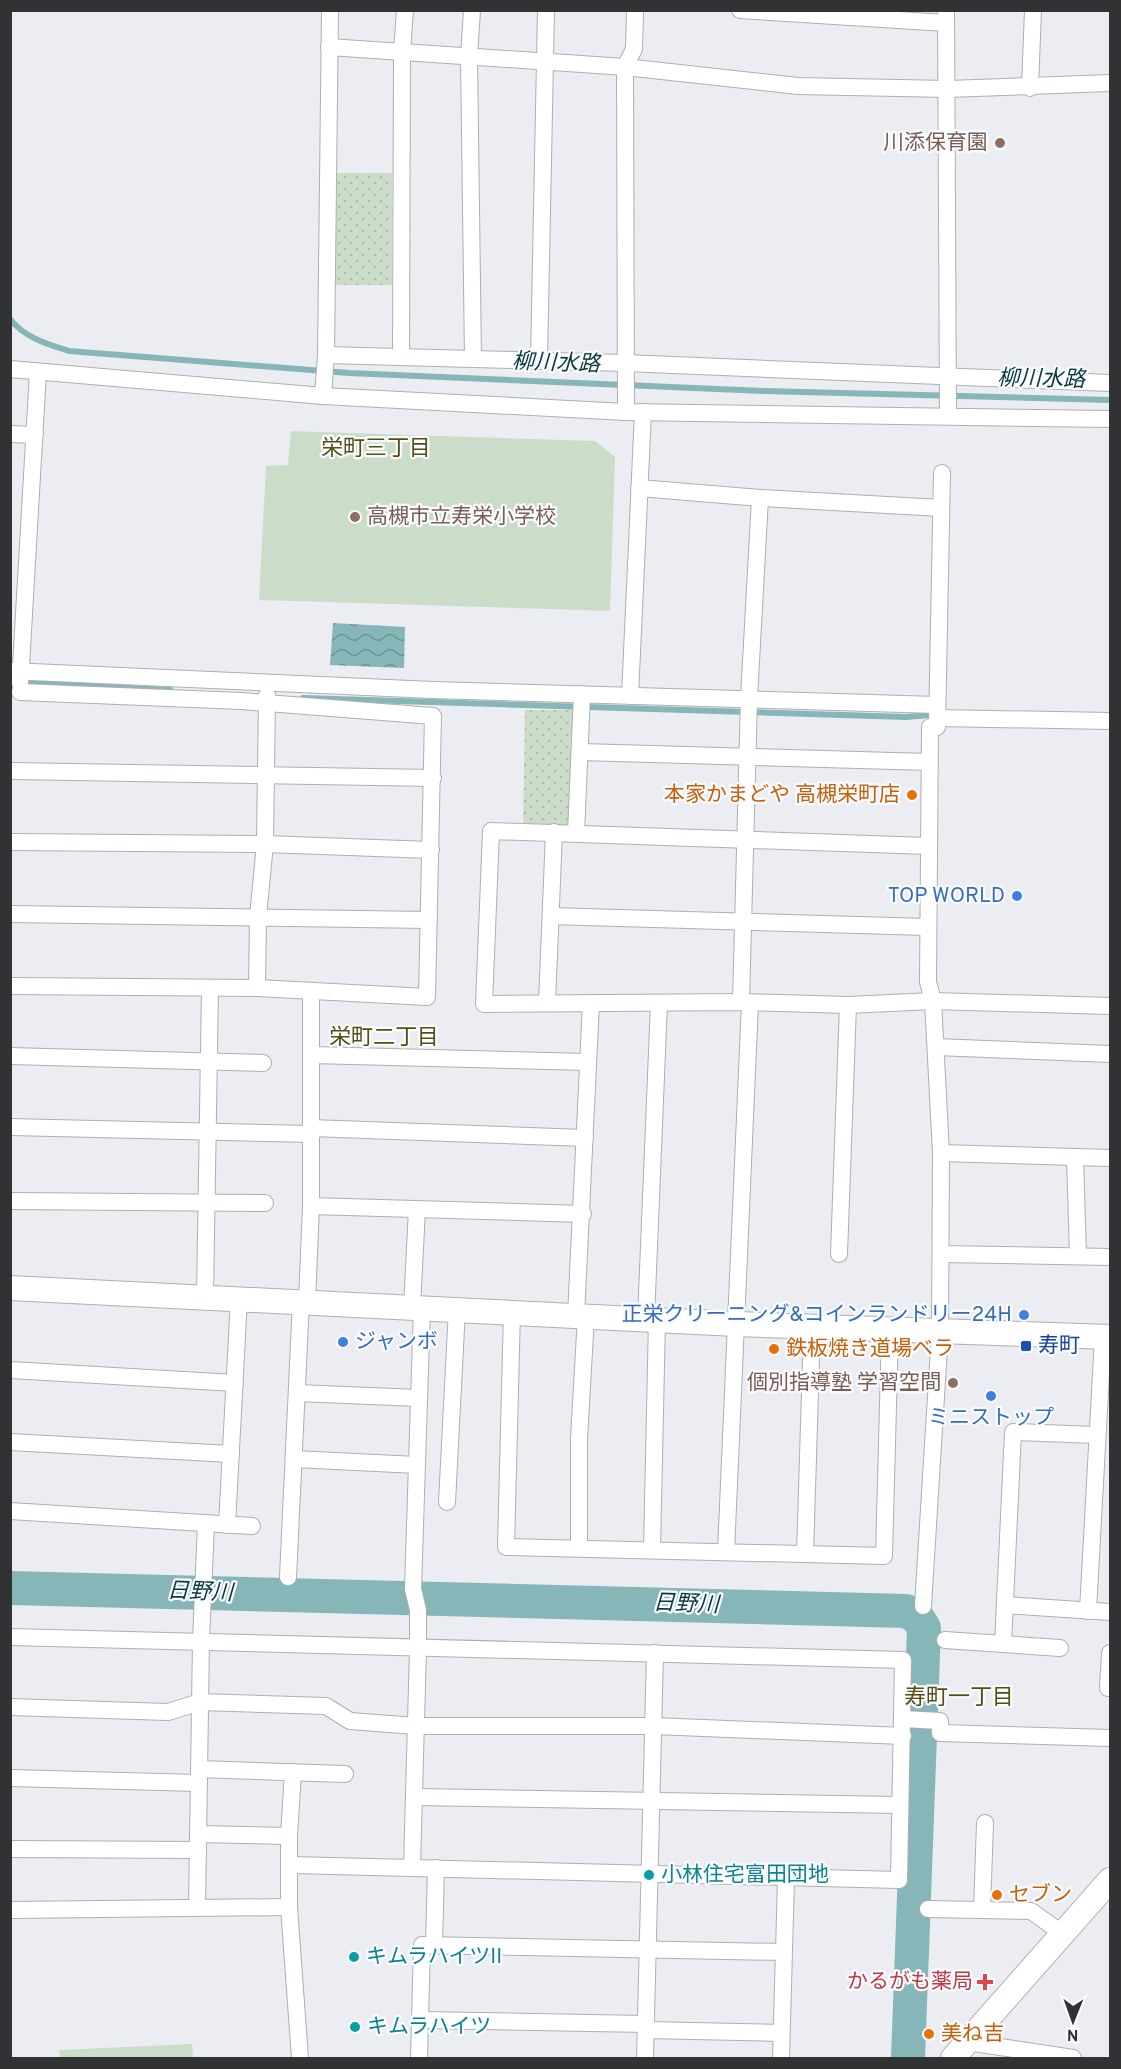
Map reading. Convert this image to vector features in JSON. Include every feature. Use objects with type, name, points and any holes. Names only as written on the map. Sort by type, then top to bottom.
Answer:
[{"type":"street","points":[[323,396],[326,355],[330,10]]},
{"type":"street","points":[[401,357],[402,52],[405,10]]},
{"type":"street","points":[[472,10],[469,56],[473,359]]},
{"type":"street","points":[[539,361],[543,62],[546,10]]},
{"type":"street","points":[[630,696],[639,488],[634,412],[625,363],[625,67],[634,49],[635,10]]},
{"type":"street","points":[[740,10],[946,17],[948,415]]},
{"type":"street","points":[[1030,88],[1033,10]]},
{"type":"street","points":[[329,47],[625,67],[798,86],[948,89],[1030,88],[1110,83]]},
{"type":"street","points":[[326,355],[625,363],[1110,383]]},
{"type":"street","points":[[10,358],[38,372]]},
{"type":"street","points":[[10,369],[323,396],[634,412],[1110,419]]},
{"type":"street","points":[[10,986],[256,988],[426,997],[433,716],[267,704],[15,692],[38,372]]},
{"type":"street","points":[[10,434],[35,435]]},
{"type":"street","points":[[923,1606],[940,1332],[941,1153],[933,1001],[928,982],[928,846],[930,727],[937,727],[942,473]]},
{"type":"street","points":[[639,488],[760,498],[940,508]]},
{"type":"street","points":[[726,1552],[736,1324],[745,1003],[743,923],[747,757],[760,498]]},
{"type":"street","points":[[15,671],[267,681],[582,703],[630,696],[749,698],[937,712],[1110,721]]},
{"type":"street","points":[[256,988],[258,917],[265,844],[267,681]]},
{"type":"street","points":[[576,833],[582,703]]},
{"type":"street","points":[[581,752],[929,762]]},
{"type":"street","points":[[10,771],[433,778]]},
{"type":"street","points":[[928,846],[491,831],[484,1004],[848,1005],[933,1001],[1110,1006]]},
{"type":"street","points":[[548,1003],[554,832]]},
{"type":"street","points":[[10,842],[265,844],[431,850]]},
{"type":"street","points":[[10,914],[429,920]]},
{"type":"street","points":[[551,916],[928,927]]},
{"type":"street","points":[[205,1297],[210,988]]},
{"type":"street","points":[[288,1576],[297,1393],[311,1206],[311,992]]},
{"type":"street","points":[[579,1548],[583,1214],[591,1003]]},
{"type":"street","points":[[652,1550],[652,1319],[659,1003]]},
{"type":"street","points":[[839,1254],[848,1005]]},
{"type":"street","points":[[936,1047],[1110,1054]]},
{"type":"street","points":[[311,1055],[588,1062]]},
{"type":"street","points":[[10,1056],[264,1063]]},
{"type":"street","points":[[10,1127],[585,1138]]},
{"type":"street","points":[[941,1153],[1110,1158]]},
{"type":"street","points":[[1075,1157],[1078,1256]]},
{"type":"street","points":[[10,1201],[265,1203]]},
{"type":"street","points":[[311,1206],[583,1214]]},
{"type":"street","points":[[412,1867],[418,1649],[418,1610],[412,1589],[419,1398],[417,1209]]},
{"type":"street","points":[[941,1254],[1110,1257]]},
{"type":"street","points":[[10,1288],[736,1324],[1107,1337],[1096,1435],[1088,1611]]},
{"type":"street","points":[[227,1525],[239,1298]]},
{"type":"street","points":[[447,1502],[457,1309]]},
{"type":"street","points":[[512,1312],[506,1547],[884,1556],[890,1330]]},
{"type":"street","points":[[805,1554],[812,1327]]},
{"type":"street","points":[[10,1370],[235,1383]]},
{"type":"street","points":[[297,1393],[419,1398]]},
{"type":"street","points":[[1003,1644],[1013,1432],[1096,1435]]},
{"type":"street","points":[[10,1442],[231,1454]]},
{"type":"street","points":[[294,1459],[417,1465]]},
{"type":"street","points":[[10,1511],[252,1526]]},
{"type":"street","points":[[197,1908],[201,1641],[206,1524]]},
{"type":"street","points":[[1005,1605],[1110,1612]]},
{"type":"street","points":[[10,1637],[903,1660],[898,1880],[291,1865]]},
{"type":"street","points":[[945,1640],[1060,1648]]},
{"type":"street","points":[[645,2058],[655,1653]]},
{"type":"street","points":[[1108,1688],[1110,1655]]},
{"type":"street","points":[[10,1707],[168,1712],[200,1702],[326,1706],[350,1721],[416,1726],[903,1727],[940,1721],[940,1732],[1110,1738]]},
{"type":"street","points":[[293,1772],[289,1836],[291,1865],[289,1907],[300,2058]]},
{"type":"street","points":[[10,1778],[199,1776],[293,1772],[345,1774]]},
{"type":"street","points":[[414,1797],[900,1805]]},
{"type":"street","points":[[982,1910],[986,1823]]},
{"type":"street","points":[[10,1849],[289,1836]]},
{"type":"street","points":[[434,1944],[436,1868]]},
{"type":"street","points":[[781,2058],[786,1879]]},
{"type":"street","points":[[960,2050],[1110,1880]]},
{"type":"street","points":[[10,1910],[289,1907]]},
{"type":"street","points":[[928,1909],[1031,1911],[1063,1934]]},
{"type":"street","points":[[419,2058],[422,1945],[783,1952]]},
{"type":"street","points":[[420,2020],[782,2032]]},
{"type":"street","points":[[960,2050],[1073,2058]]},
{"type":"green space","points":[[336,173],[392,173],[392,285],[335,285]]},
{"type":"green space","points":[[291,431],[595,441],[615,457],[610,611],[259,600],[266,466],[288,465]]},
{"type":"green space","points":[[525,710],[575,710],[569,825],[523,825]]},
{"type":"green space","points":[[192,2044],[193,2058],[60,2058],[59,2050]]},
{"type":"water","points":[[333,623],[405,627],[404,668],[330,665]]},
{"type":"waterway","name":"柳川水路","points":[[10,319],[29,336],[69,351],[349,373],[764,391],[1110,400]]},
{"type":"waterway","points":[[10,682],[170,690]]},
{"type":"waterway","points":[[303,698],[906,717],[929,715]]},
{"type":"waterway","name":"日野川","points":[[10,1588],[906,1611],[917,1617],[924,1628],[908,2058]]},
{"type":"place","name":"川添保育園","points":[[1000,143]]},
{"type":"place","name":"高槻市立寿栄小学校","points":[[355,517]]},
{"type":"place","name":"本家かまどや 高槻栄町店","points":[[912,795]]},
{"type":"place","name":"TOP WORLD","points":[[1017,896]]},
{"type":"place","name":"正栄クリーニング&コインランドリー24H","points":[[1024,1315]]},
{"type":"place","name":"ジャンボ","points":[[343,1342]]},
{"type":"place","name":"寿町","points":[[1026,1346]]},
{"type":"place","name":"鉄板焼き道場ベラ","points":[[774,1349]]},
{"type":"place","name":"個別指導塾 学習空間","points":[[953,1383]]},
{"type":"place","name":"ミニストップ","points":[[991,1396]]},
{"type":"place","name":"小林住宅富田団地","points":[[649,1875]]},
{"type":"place","name":"セブン","points":[[997,1895]]},
{"type":"place","name":"キムラハイツII","points":[[354,1957]]},
{"type":"place","name":"かるがも薬局","points":[[985,1982]]},
{"type":"place","name":"キムラハイツ","points":[[355,2027]]},
{"type":"place","name":"美ね吉","points":[[929,2034]]},
{"type":"district","name":"栄町三丁目","points":[[376,449]]},
{"type":"district","name":"栄町二丁目","points":[[384,1038]]},
{"type":"district","name":"寿町一丁目","points":[[959,1698]]}]
